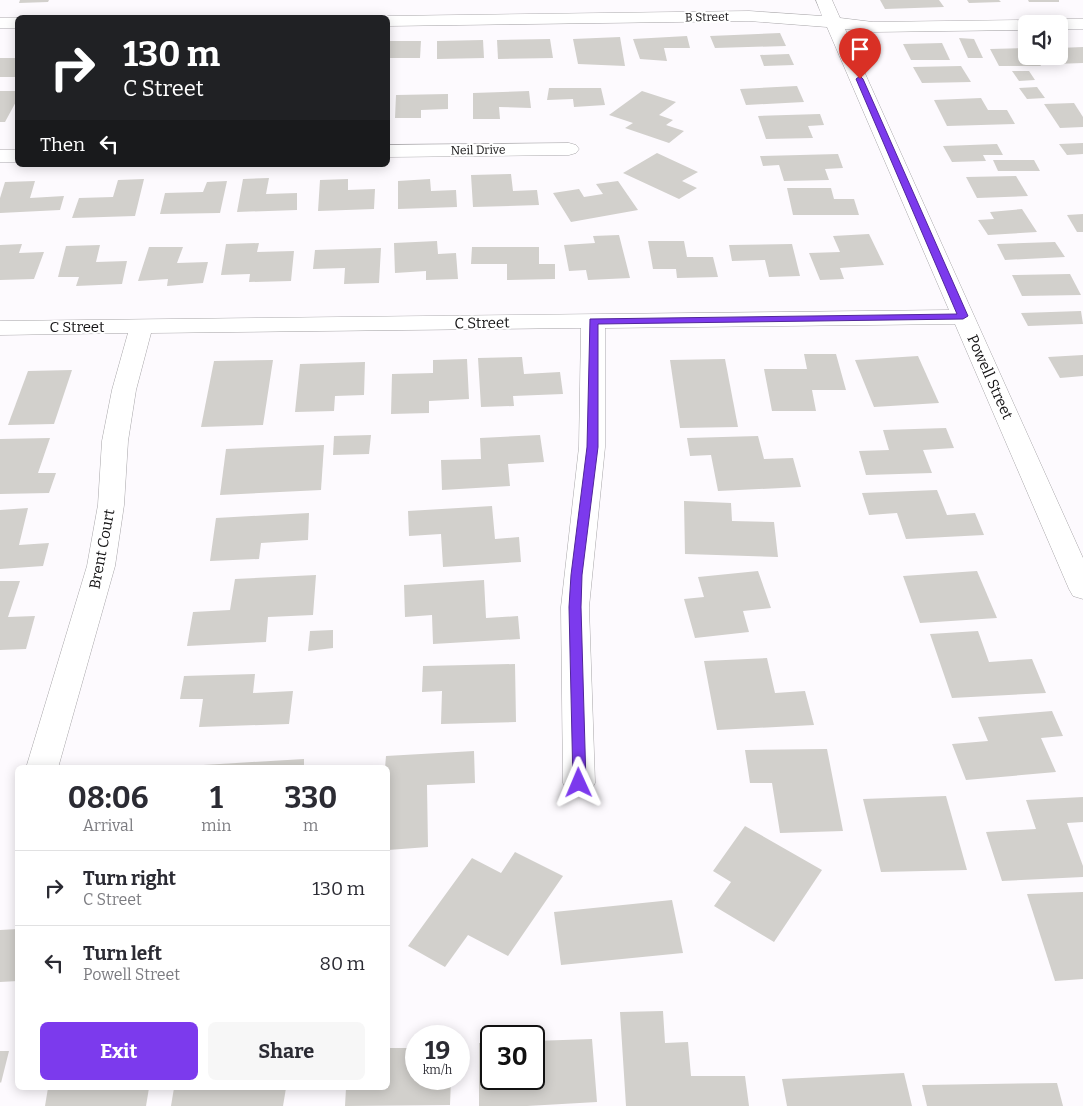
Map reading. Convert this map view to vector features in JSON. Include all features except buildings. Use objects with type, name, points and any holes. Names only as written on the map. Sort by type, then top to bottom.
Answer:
[{"type":"street","name":"Powell Street","points":[[824,0],[1083,589]]},
{"type":"street","name":"B Street","points":[[390,21],[757,16],[799,18],[873,27],[1018,25]]},
{"type":"street","points":[[0,23],[15,23]]},
{"type":"street","points":[[1068,24],[1083,24]]},
{"type":"street","name":"Neil Drive","points":[[390,151],[569,149]]},
{"type":"street","points":[[0,156],[15,156]]},
{"type":"street","name":"C Street","points":[[0,328],[963,316]]},
{"type":"street","points":[[579,783],[575,607],[592,447],[593,321]]},
{"type":"street","name":"Brent Court","points":[[43,765],[101,566],[111,505],[115,441],[124,390],[141,327]]},
{"type":"route","points":[[579,783],[575,607],[592,447],[593,321],[963,316],[860,79]]}]
